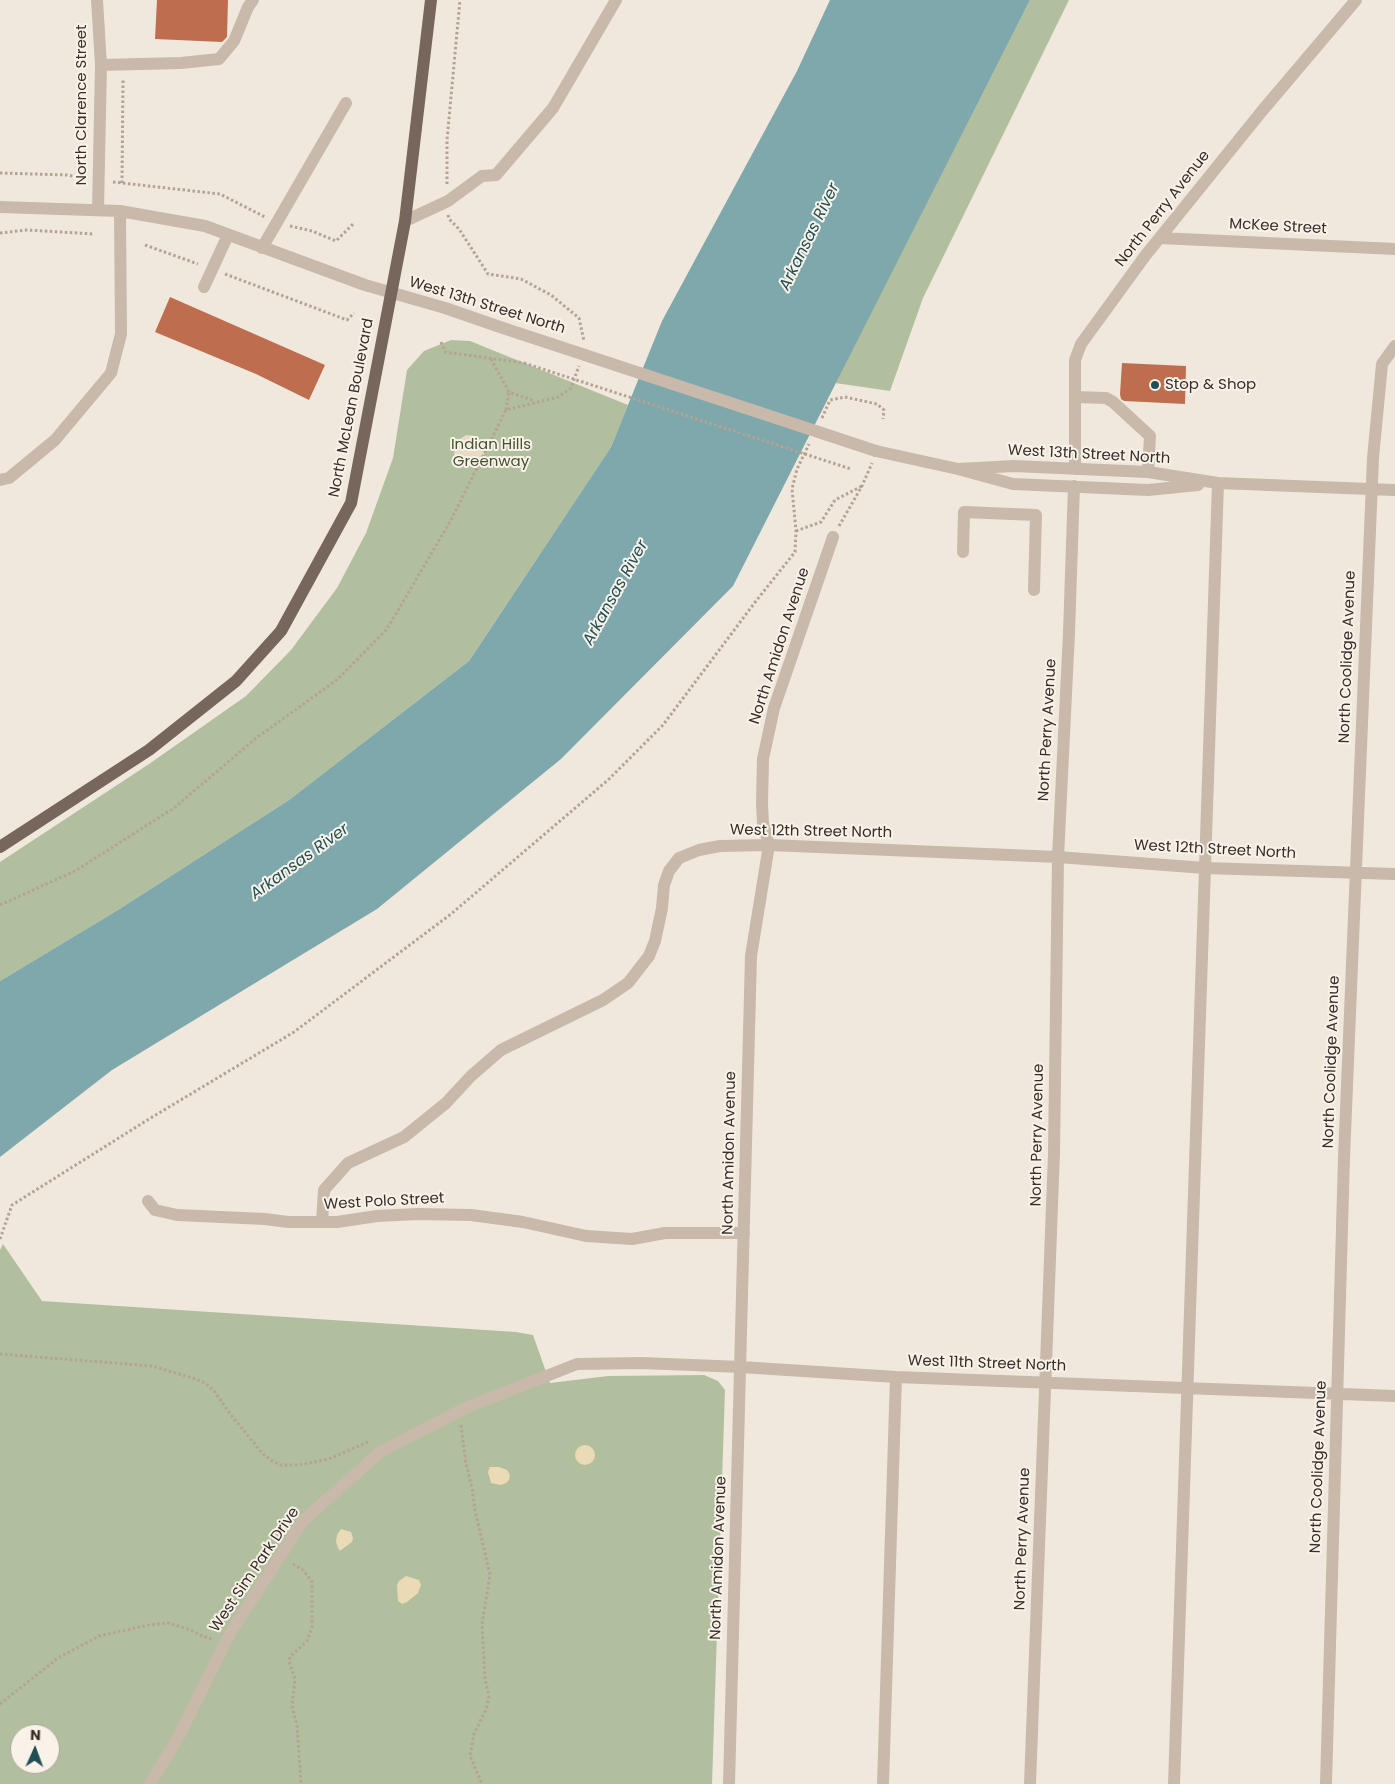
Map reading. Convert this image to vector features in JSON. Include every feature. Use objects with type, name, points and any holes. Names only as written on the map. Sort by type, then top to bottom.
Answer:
[{"type":"main road","name":"North McLean Boulevard","points":[[0,847],[149,750],[236,681],[281,631],[351,503],[405,221],[431,0]]},
{"type":"street","name":"North Clarence Street","points":[[98,0],[101,66],[98,210]]},
{"type":"street","points":[[101,66],[219,59],[234,41],[248,7],[253,0]]},
{"type":"street","points":[[405,221],[448,201],[482,176],[496,175],[553,108],[616,0]]},
{"type":"street","name":"North Perry Avenue","points":[[1075,469],[1075,360],[1081,344],[1160,238],[1262,111],[1356,0]]},
{"type":"street","points":[[262,248],[346,103]]},
{"type":"street","name":"West 13th Street North","points":[[0,206],[120,210],[205,226],[391,294],[445,308],[876,451],[958,469],[1013,484],[1148,490],[1218,483]]},
{"type":"street","points":[[0,480],[9,478],[55,440],[111,373],[121,334],[120,210]]},
{"type":"street","points":[[204,286],[228,234]]},
{"type":"street","name":"McKee Street","points":[[1160,238],[1395,249]]},
{"type":"street","name":"North Coolidge Avenue","points":[[1326,1784],[1344,1158],[1373,458],[1382,364],[1395,346]]},
{"type":"street","points":[[1075,397],[1106,398],[1113,402],[1150,436],[1148,472]]},
{"type":"street","name":"West 13th Street North","points":[[958,469],[1014,466],[1148,472],[1218,483],[1395,490]]},
{"type":"street","points":[[1174,1784],[1218,483]]},
{"type":"street","name":"North Perry Avenue","points":[[1030,1784],[1054,1153],[1058,857],[1074,486]]},
{"type":"street","points":[[963,552],[964,512],[1036,515],[1034,590]]},
{"type":"street","name":"North Amidon Avenue","points":[[729,1784],[751,956],[769,845],[763,823],[763,759],[774,708],[833,537]]},
{"type":"street","name":"West 12th Street North","points":[[322,1222],[324,1190],[348,1163],[404,1137],[446,1103],[471,1076],[501,1050],[602,1000],[628,983],[649,956],[652,948],[662,908],[664,885],[670,871],[679,858],[699,850],[720,846],[769,845],[1058,857],[1205,868],[1395,874]]},
{"type":"street","name":"West Polo Street","points":[[148,1201],[155,1210],[177,1215],[288,1222],[337,1222],[377,1216],[418,1214],[471,1215],[523,1222],[586,1236],[632,1239],[665,1233],[744,1233]]},
{"type":"street","name":"West 11th Street North","points":[[577,1364],[741,1367],[896,1377],[1395,1396]]},
{"type":"street","name":"West Sim Park Drive","points":[[150,1784],[179,1736],[230,1633],[304,1520],[380,1452],[460,1410],[577,1364]]},
{"type":"street","points":[[884,1784],[896,1377]]},
{"type":"path","points":[[460,0],[447,140],[448,219],[459,229],[488,274],[521,279],[550,295],[579,318],[584,340],[583,350]]},
{"type":"path","points":[[122,183],[124,65]]},
{"type":"path","points":[[0,173],[67,176],[220,194],[277,222],[312,231],[336,241],[353,224]]},
{"type":"path","points":[[0,233],[27,230],[94,234]]},
{"type":"path","points":[[145,245],[347,320],[354,313]]},
{"type":"path","points":[[441,342],[445,352],[524,363],[852,469]]},
{"type":"path","points":[[0,905],[75,872],[174,808],[255,739],[338,679],[386,629],[451,520],[506,410],[509,392],[490,358]]},
{"type":"path","points":[[506,410],[558,397],[571,388],[582,359]]},
{"type":"path","points":[[509,392],[535,402]]},
{"type":"path","points":[[818,426],[830,400],[845,397],[877,404],[884,410],[883,419]]},
{"type":"path","points":[[0,1239],[12,1205],[149,1119],[294,1032],[451,914],[608,780],[663,725],[795,552],[796,531],[792,489],[797,469],[810,443]]},
{"type":"path","points":[[833,537],[862,486],[876,451]]},
{"type":"path","points":[[796,531],[821,522],[835,500],[862,486]]},
{"type":"path","points":[[0,1354],[152,1366],[196,1378],[214,1391],[263,1454],[281,1465],[299,1465],[329,1459],[375,1439]]},
{"type":"path","points":[[460,1410],[466,1464],[490,1575],[482,1624],[485,1679],[490,1696],[487,1707],[474,1734],[470,1756],[482,1784]]},
{"type":"path","points":[[280,1557],[303,1570],[312,1582],[312,1627],[307,1641],[290,1657],[289,1661],[295,1679],[292,1706],[297,1726],[301,1784]]},
{"type":"path","points":[[0,1704],[58,1658],[99,1636],[149,1625],[168,1623],[191,1630],[210,1639],[216,1639]]},
{"type":"green space","points":[[1030,0],[1069,0],[923,298],[890,391],[835,383]]},
{"type":"green space","name":"Indian Hills Greenway","points":[[451,340],[470,341],[628,405],[611,447],[469,661],[289,800],[118,910],[0,981],[0,862],[149,764],[246,696],[291,650],[337,588],[366,533],[393,458],[407,370],[424,351]]},
{"type":"green space","points":[[3,1244],[42,1301],[516,1332],[533,1335],[550,1383],[608,1376],[704,1375],[718,1381],[725,1390],[712,1784],[0,1784],[0,1250]]},
{"type":"sand","points":[[585,1445],[592,1448],[595,1455],[592,1462],[585,1465],[578,1462],[575,1455],[578,1448]]},
{"type":"sand","points":[[490,1467],[499,1467],[507,1470],[510,1475],[509,1480],[501,1485],[491,1483],[488,1472]]},
{"type":"sand","points":[[341,1529],[351,1532],[353,1538],[352,1542],[339,1550],[336,1542],[337,1535]]},
{"type":"sand","points":[[406,1576],[419,1580],[421,1585],[418,1593],[402,1604],[398,1601],[397,1585]]},
{"type":"shaded area","points":[[466,435],[476,436],[487,447],[478,466],[460,464],[454,455],[457,441]]},
{"type":"water","name":"Arkansas River","points":[[830,0],[1030,0],[733,586],[561,759],[377,909],[112,1070],[0,1157],[0,981],[118,910],[289,800],[469,661],[611,447],[662,321],[797,71]]},
{"type":"building","points":[[157,0],[228,0],[227,37],[222,42],[155,39]]},
{"type":"building","points":[[170,297],[325,365],[309,400],[256,374],[155,332]]},
{"type":"building","points":[[1122,363],[1186,366],[1185,404],[1124,401],[1121,399],[1120,394]]},
{"type":"place","name":"Stop & Shop","points":[[1155,385]]}]
